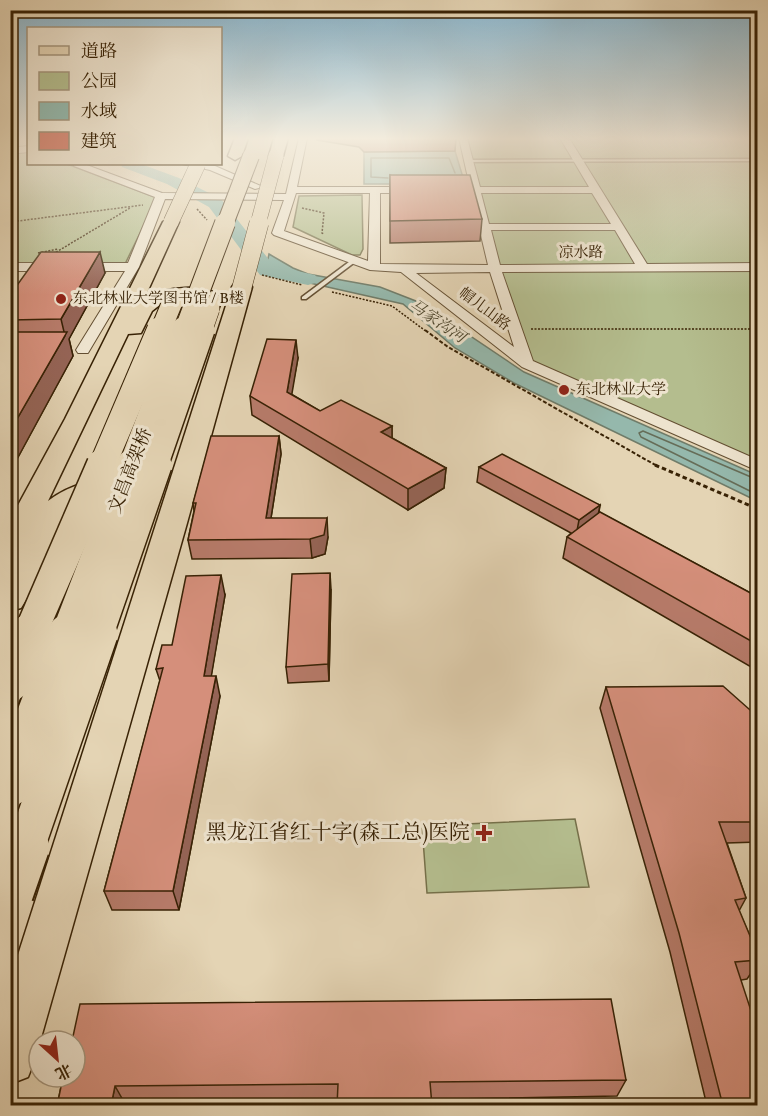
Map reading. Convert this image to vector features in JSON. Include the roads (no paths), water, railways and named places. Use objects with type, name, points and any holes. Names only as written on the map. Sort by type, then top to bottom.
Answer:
[{"type":"highway","name":"文昌高架桥","points":[[10,681],[234,190]]},
{"type":"highway","name":"文昌高架桥","points":[[10,786],[237,190]]},
{"type":"main road","points":[[10,548],[77,419],[186,190]]},
{"type":"main road","points":[[10,1059],[248,277],[251,190]]},
{"type":"main road","points":[[10,892],[212,299],[199,295],[166,296],[151,301],[141,314],[112,379],[77,419]]},
{"type":"main road","points":[[10,600],[51,514],[59,504],[81,493],[129,487],[153,492],[159,497],[173,524]]},
{"type":"street","points":[[145,190],[161,196],[289,198],[374,190]]},
{"type":"street","points":[[269,190],[289,198]]},
{"type":"street","points":[[291,190],[278,233],[353,261],[374,267],[404,270]]},
{"type":"street","points":[[374,267],[375,190]]},
{"type":"street","points":[[475,190],[495,269],[527,364]]},
{"type":"street","points":[[596,190],[643,268]]},
{"type":"street","points":[[110,349],[78,350],[133,267],[161,196]]},
{"type":"street","points":[[484,227],[618,226]]},
{"type":"street","points":[[10,267],[133,267]]},
{"type":"street","name":"凉水路","points":[[404,270],[758,267]]},
{"type":"street","name":"帽儿山路","points":[[404,270],[527,364],[758,466]]},
{"type":"lane","points":[[304,298],[353,261]]},
{"type":"water","points":[[269,254],[308,274],[380,287],[421,303],[524,372],[757,475],[757,501],[514,383],[455,348],[403,304],[265,273]]},
{"type":"waterway","name":"马家沟河","points":[[190,190],[215,203],[267,271],[308,279]]},
{"type":"place","name":"东北林业大学图书馆 / B楼","points":[[61,299]]},
{"type":"place","name":"东北林业大学","points":[[564,390]]},
{"type":"place","name":"黑龙江省红十字(森工总)医院","points":[[484,833]]}]
